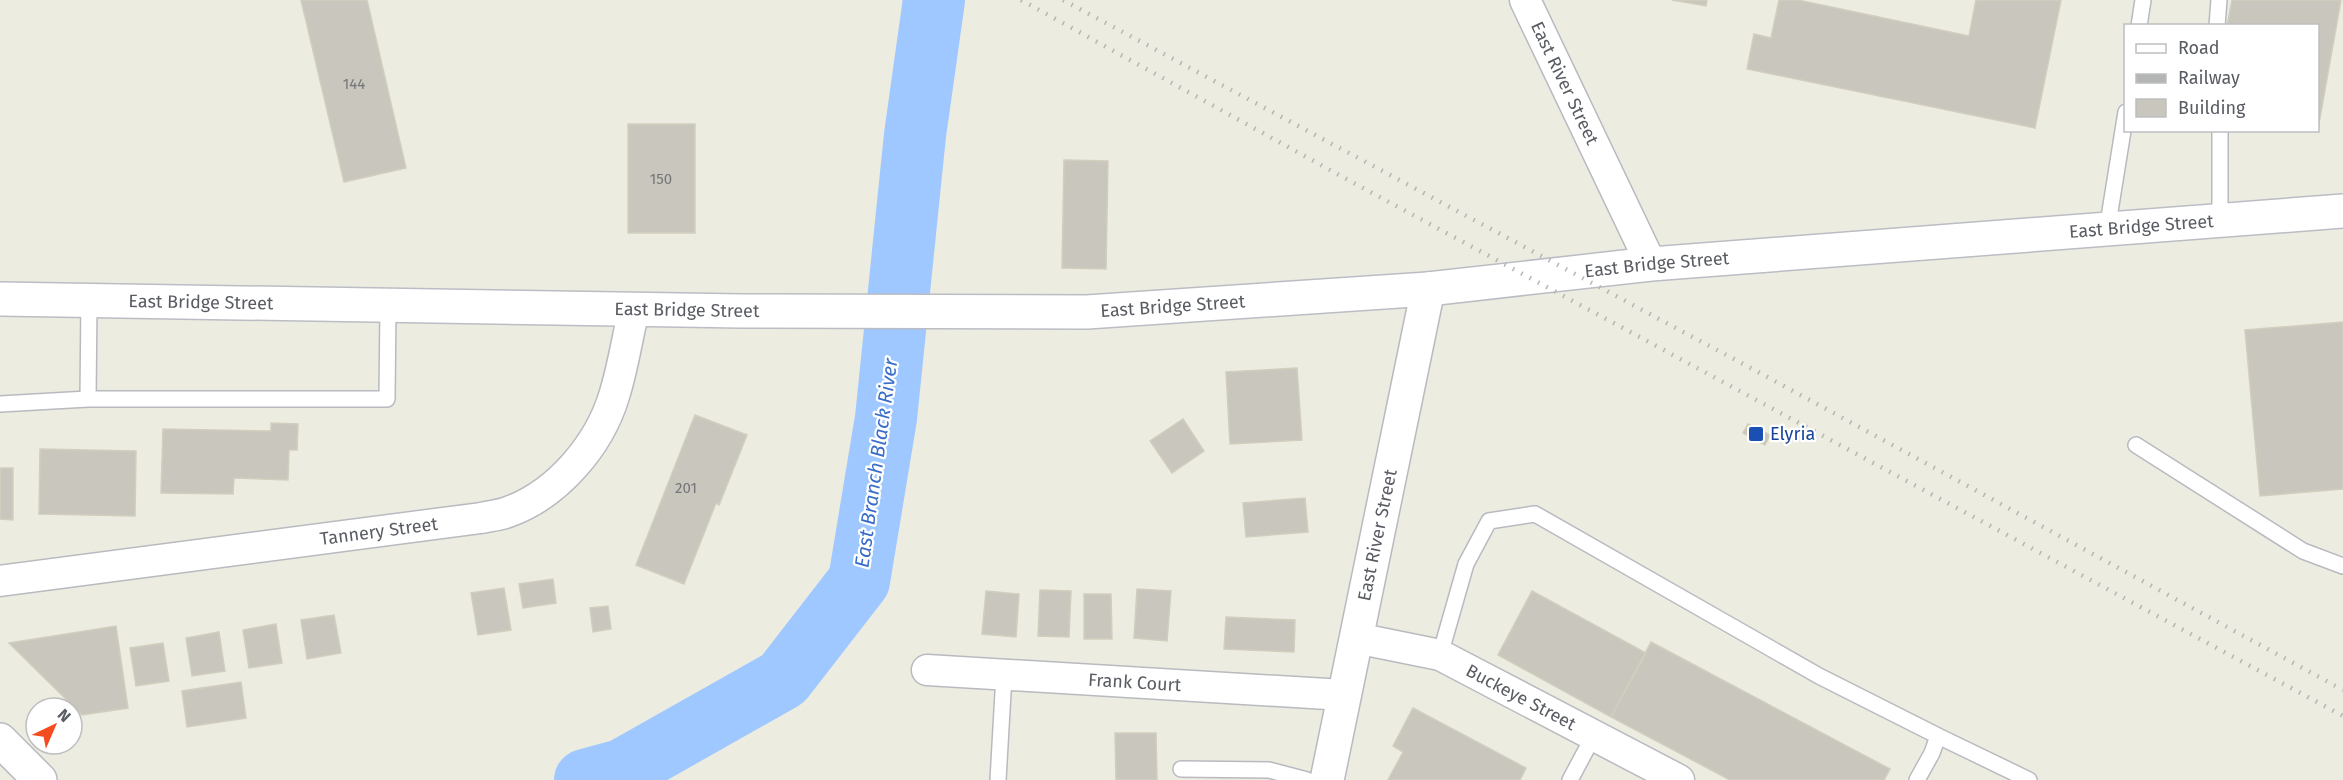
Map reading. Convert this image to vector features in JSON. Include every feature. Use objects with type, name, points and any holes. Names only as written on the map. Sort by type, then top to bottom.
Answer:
[{"type":"main road","name":"East Bridge Street","points":[[0,299],[634,310],[1087,312],[1428,289],[1651,264],[2343,211]]},
{"type":"main road","name":"East River Street","points":[[1327,780],[1428,289]]},
{"type":"main road","points":[[0,740],[40,780]]},
{"type":"street","name":"East River Street","points":[[1525,0],[1651,264]]},
{"type":"street","name":"Tannery Street","points":[[0,581],[481,518],[507,512],[521,506],[558,482],[597,435],[614,395],[634,310]]},
{"type":"street","name":"Buckeye Street","points":[[1356,638],[1440,655],[1679,780]]},
{"type":"street","name":"Frank Court","points":[[927,670],[1344,695]]},
{"type":"lane","points":[[2139,24],[2143,0]]},
{"type":"lane","points":[[2217,24],[2219,0]]},
{"type":"lane","points":[[2107,230],[2124,124]]},
{"type":"lane","points":[[2220,132],[2220,222]]},
{"type":"lane","points":[[88,399],[89,301]]},
{"type":"lane","points":[[0,404],[88,399],[387,399],[388,306]]},
{"type":"lane","points":[[2136,445],[2303,551],[2343,566]]},
{"type":"lane","points":[[1440,655],[1466,564],[1489,520],[1535,514],[1819,676],[2029,780]]},
{"type":"lane","points":[[998,780],[1004,675]]},
{"type":"lane","points":[[1570,780],[1594,735]]},
{"type":"lane","points":[[1917,780],[1932,753],[1938,736]]},
{"type":"lane","points":[[1181,769],[1269,770],[1307,780]]},
{"type":"building","points":[[301,0],[367,0],[406,168],[344,182]]},
{"type":"building","points":[[1672,0],[1707,0],[1706,6]]},
{"type":"building","points":[[1779,0],[1798,0],[1969,36],[1976,0],[2061,0],[2035,128],[1747,69],[1754,34],[1771,38]]},
{"type":"building","points":[[2232,0],[2341,0],[2319,123],[2319,24],[2227,24]]},
{"type":"building","points":[[628,124],[695,124],[695,233],[628,233]]},
{"type":"building","points":[[1064,160],[1108,161],[1106,269],[1062,268]]},
{"type":"building","points":[[2343,322],[2343,489],[2260,496],[2245,330]]},
{"type":"building","points":[[1297,368],[1302,440],[1230,444],[1226,372]]},
{"type":"building","points":[[695,415],[747,435],[719,505],[716,503],[684,584],[636,565]]},
{"type":"building","points":[[1183,419],[1204,451],[1172,473],[1150,441]]},
{"type":"building","points":[[271,423],[298,424],[297,450],[289,450],[288,480],[234,478],[233,494],[161,493],[163,429],[271,431]]},
{"type":"building","points":[[1748,424],[1770,435],[1765,445],[1743,433]]},
{"type":"building","points":[[40,449],[136,451],[135,516],[39,514]]},
{"type":"building","points":[[0,468],[13,468],[13,520],[0,519]]},
{"type":"building","points":[[1305,498],[1308,532],[1246,537],[1243,503]]},
{"type":"building","points":[[553,579],[556,603],[523,608],[519,584]]},
{"type":"building","points":[[504,588],[511,630],[478,635],[471,593]]},
{"type":"building","points":[[1137,589],[1171,591],[1167,641],[1134,638]]},
{"type":"building","points":[[1040,590],[1071,591],[1069,637],[1038,636]]},
{"type":"building","points":[[986,591],[1019,594],[1016,637],[982,634]]},
{"type":"building","points":[[1532,591],[1646,653],[1611,717],[1498,655]]},
{"type":"building","points":[[1084,594],[1111,594],[1112,639],[1084,639]]},
{"type":"building","points":[[608,606],[611,629],[593,632],[590,608]]},
{"type":"building","points":[[334,615],[341,653],[307,659],[301,620]]},
{"type":"building","points":[[1226,617],[1295,620],[1294,652],[1224,649]]},
{"type":"building","points":[[276,624],[282,663],[249,668],[243,630]]},
{"type":"building","points":[[116,626],[128,708],[84,715],[84,696],[63,696],[9,643]]},
{"type":"building","points":[[219,632],[225,671],[192,676],[186,638]]},
{"type":"building","points":[[1651,642],[1890,769],[1884,780],[1730,780],[1611,717]]},
{"type":"building","points":[[163,643],[169,681],[136,686],[130,648]]},
{"type":"building","points":[[241,682],[246,718],[187,727],[182,691]]},
{"type":"building","points":[[1413,708],[1526,768],[1520,780],[1388,780],[1403,752],[1393,746]]},
{"type":"building","points":[[1115,733],[1156,733],[1157,780],[1116,780]]},
{"type":"waterway","name":"East Branch Black River","points":[[585,780],[622,770],[783,679],[859,581],[886,418],[915,135],[934,0]]},
{"type":"railway","points":[[1021,0],[1350,181],[2343,716]]},
{"type":"railway","points":[[1063,0],[1760,373],[2343,690]]},
{"type":"place","name":"Elyria","points":[[1756,434]]}]
